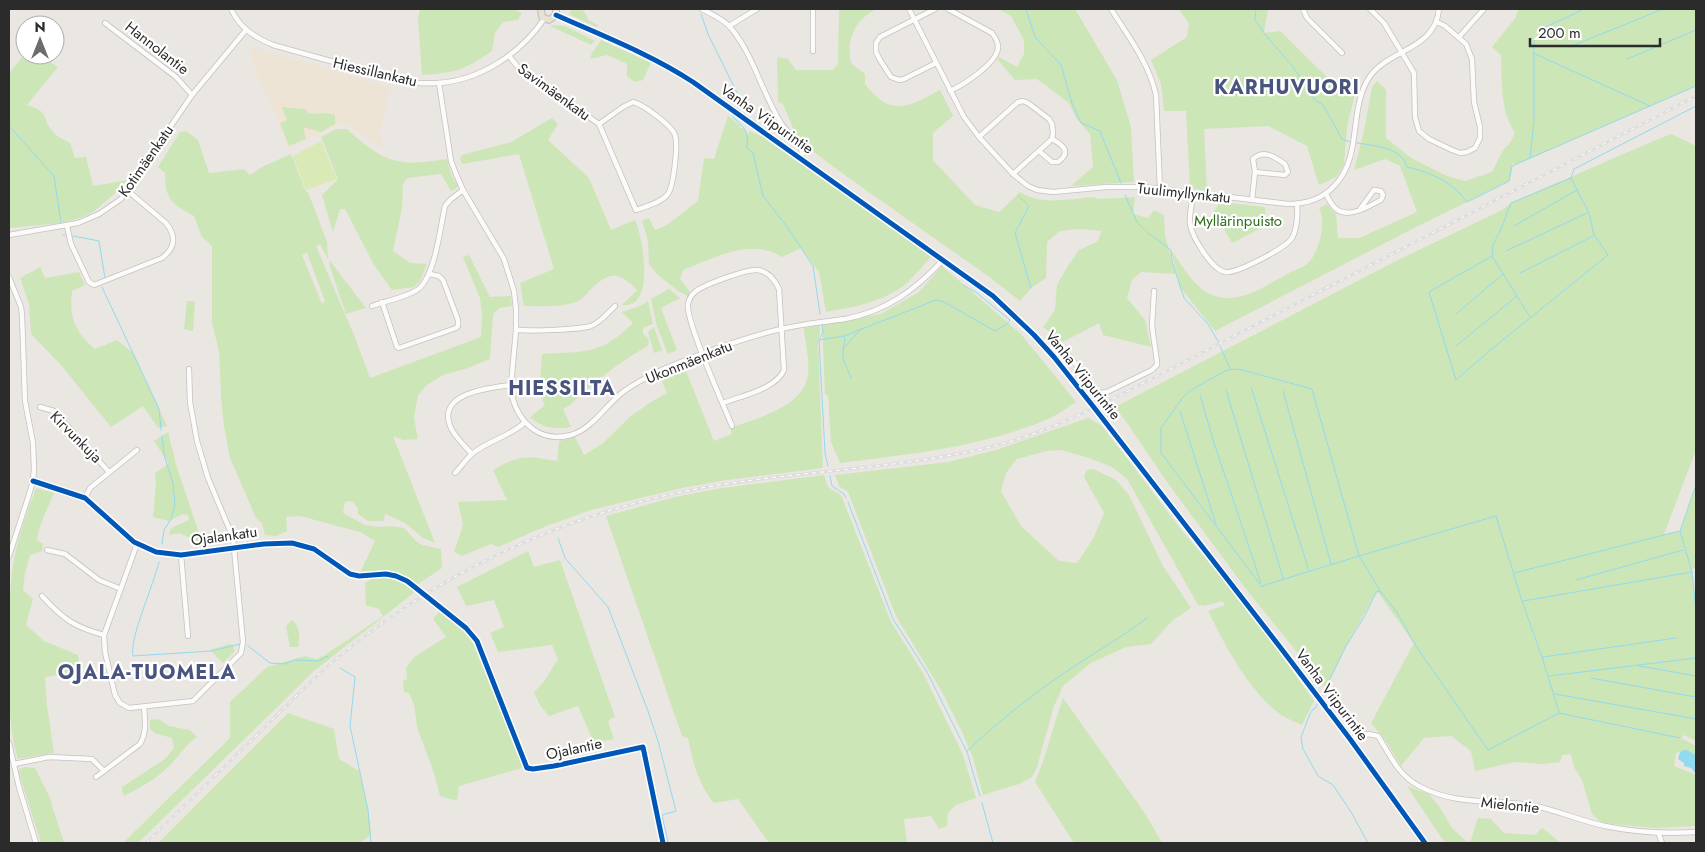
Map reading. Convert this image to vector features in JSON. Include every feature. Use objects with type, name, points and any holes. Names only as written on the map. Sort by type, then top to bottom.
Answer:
[{"type":"main road","points":[[541,9],[544,19],[550,20],[556,12]]},
{"type":"street","name":"Hiessillankatu","points":[[231,9],[246,30],[273,45],[406,82],[439,83],[475,75],[509,56],[529,39],[544,19]]},
{"type":"street","points":[[702,9],[729,26],[749,57],[777,118],[800,146],[801,158]]},
{"type":"street","points":[[729,26],[757,9]]},
{"type":"street","points":[[813,9],[813,51]]},
{"type":"street","name":"Tuulimyllynkatu","points":[[909,9],[964,117],[979,137],[1013,174],[1028,186],[1047,192],[1118,187],[1160,189],[1297,204],[1326,194],[1338,182],[1348,167],[1360,98],[1368,78],[1376,68],[1419,43],[1437,22]]},
{"type":"street","points":[[935,9],[880,37],[876,42],[876,52],[891,77],[899,80],[936,63]]},
{"type":"street","points":[[948,9],[992,33],[998,46],[997,54],[980,71],[969,81],[950,91]]},
{"type":"street","points":[[1111,9],[1145,64],[1153,82],[1156,94],[1160,189]]},
{"type":"street","points":[[1304,9],[1307,18],[1342,53]]},
{"type":"street","points":[[1370,9],[1384,23],[1414,73],[1415,117],[1418,131],[1452,150],[1460,153],[1467,152],[1478,143],[1480,138],[1480,127],[1474,102],[1472,59],[1470,51],[1459,37],[1437,22],[1439,9]]},
{"type":"street","points":[[1459,37],[1484,9]]},
{"type":"street","name":"Vanha Viipurintie","points":[[556,12],[664,64],[693,82],[993,296],[1015,315],[1054,357],[1350,738],[1425,843]]},
{"type":"street","name":"Hannolantie","points":[[105,23],[176,76],[192,95]]},
{"type":"street","name":"Kotimäenkatu","points":[[9,235],[78,223],[100,214],[121,199],[192,95],[246,30]]},
{"type":"street","name":"Savimäenkatu","points":[[509,56],[517,66],[599,124],[636,210],[661,200],[669,194],[673,179],[676,143],[675,134],[670,127],[641,105],[633,102],[623,106],[599,124]]},
{"type":"street","points":[[439,83],[451,160],[463,190],[499,249],[510,275],[516,309],[511,385],[514,406],[524,424],[516,431],[494,440],[472,454],[455,473]]},
{"type":"street","points":[[979,137],[1013,106],[1022,101],[1028,103],[1049,119],[1054,129],[1052,139],[1013,174]]},
{"type":"street","points":[[1039,151],[1052,162],[1058,162],[1062,159],[1065,154],[1063,145],[1052,139]]},
{"type":"street","points":[[1252,200],[1255,172],[1253,159],[1261,154],[1273,156],[1285,164],[1288,172],[1285,175],[1280,175],[1255,172]]},
{"type":"street","points":[[372,306],[416,291],[424,284],[430,274],[445,206],[463,190]]},
{"type":"street","points":[[1326,194],[1334,207],[1340,211],[1348,212],[1360,209],[1381,200],[1383,195],[1381,191],[1374,190],[1371,192],[1366,203],[1360,209]]},
{"type":"street","points":[[67,226],[71,244],[89,282],[94,285],[162,258],[169,252],[174,243],[171,230],[166,223],[128,191]]},
{"type":"street","points":[[1193,194],[1190,224],[1192,233],[1214,266],[1224,272],[1237,270],[1284,246],[1291,240],[1295,232],[1297,204]]},
{"type":"street","name":"Ukonmäenkatu","points":[[524,424],[537,432],[547,435],[571,435],[585,428],[618,397],[637,383],[667,368],[752,336],[782,328],[845,318],[880,308],[893,302],[923,281],[943,260]]},
{"type":"street","points":[[723,403],[770,385],[781,377],[784,364],[779,289],[776,282],[756,270],[744,272],[701,288],[694,292],[688,306],[688,314],[732,426]]},
{"type":"street","points":[[382,302],[391,333],[399,348],[456,328],[458,320],[443,280],[439,276],[430,274]]},
{"type":"street","points":[[9,277],[21,307],[25,401],[31,428],[34,457],[32,481],[9,556]]},
{"type":"street","points":[[1054,357],[1063,351],[1066,352],[1097,391],[1101,393],[1107,392],[1152,370],[1157,365],[1152,326],[1154,291]]},
{"type":"street","points":[[516,330],[592,326],[602,320],[615,306]]},
{"type":"street","points":[[137,544],[104,635],[105,652],[116,699],[129,708],[193,701],[241,653],[244,642],[234,547],[230,530],[208,478],[197,441],[190,402],[189,369]]},
{"type":"street","points":[[472,454],[452,429],[449,418],[453,404],[467,394],[511,385]]},
{"type":"street","name":"Kirvunkuja","points":[[40,407],[54,411],[109,472]]},
{"type":"street","points":[[84,498],[90,488],[137,450]]},
{"type":"street","name":"Ojalankatu","points":[[32,481],[84,498],[137,544],[163,554],[181,555],[278,542],[302,545],[314,550],[339,569],[350,574],[359,576],[386,574],[396,576],[407,581],[425,595]]},
{"type":"street","points":[[47,550],[65,554],[99,580],[121,588]]},
{"type":"street","points":[[181,555],[188,636]]},
{"type":"street","name":"Ojalantie","points":[[425,595],[466,628],[477,641],[527,768],[554,766],[643,747],[663,843]]},
{"type":"street","points":[[42,596],[68,621],[80,628],[104,635]]},
{"type":"street","points":[[96,777],[140,744],[146,729],[144,707]]},
{"type":"street","name":"Mielontie","points":[[1350,738],[1368,734],[1378,736],[1398,769],[1408,779],[1432,792],[1478,802],[1534,806],[1604,826],[1658,832],[1696,832]]},
{"type":"street","points":[[9,743],[36,843]]},
{"type":"street","points":[[14,764],[49,757],[92,759],[104,771]]},
{"type":"street","points":[[1658,832],[1662,843]]},
{"type":"shaded area","points":[[250,46],[390,87],[380,132],[384,149],[343,123],[289,148],[252,61]]},
{"type":"green space","points":[[420,9],[513,9],[522,13],[518,20],[503,22],[495,33],[492,51],[467,66],[452,72],[422,75],[418,19]]},
{"type":"green space","points":[[572,9],[583,11],[588,20],[598,25],[596,27],[569,14]]},
{"type":"green space","points":[[839,9],[877,9],[869,13],[858,24],[851,38],[850,46],[851,63],[865,74],[865,84],[874,95],[883,102],[900,106],[909,105],[940,90],[953,116],[933,133],[933,160],[975,205],[999,212],[1020,192],[1037,199],[1046,200],[1135,197],[1133,214],[1148,218],[1154,210],[1164,215],[1165,236],[1176,274],[1141,272],[1132,280],[1127,298],[1145,320],[1151,347],[1103,335],[1099,323],[1063,342],[1043,327],[1055,310],[1057,285],[1068,266],[1079,250],[1097,242],[1102,231],[1078,229],[1060,231],[1047,242],[1046,278],[1031,288],[1020,301],[798,140],[783,104],[778,102],[777,57],[788,59],[796,70],[833,70],[838,64]]},
{"type":"green space","points":[[998,9],[1075,9],[1117,80],[1131,127],[1134,182],[1071,186],[1093,167],[1090,134],[1076,118],[1069,103],[1037,79],[1015,80],[998,60],[999,57],[1017,67],[1024,54],[1024,40],[1011,16]]},
{"type":"green space","points":[[1179,9],[1268,9],[1264,33],[1280,31],[1333,83],[1348,85],[1358,83],[1347,126],[1344,165],[1336,177],[1319,185],[1307,146],[1268,126],[1204,129],[1207,191],[1190,188],[1186,111],[1164,111],[1161,84],[1151,60],[1187,37],[1189,24]]},
{"type":"green space","points":[[1518,9],[1696,9],[1696,86],[1515,165],[1515,163],[1512,164],[1510,181],[1420,225],[1215,331],[1180,287],[1171,250],[1195,283],[1201,288],[1215,296],[1234,298],[1254,292],[1307,264],[1313,257],[1321,236],[1322,221],[1319,208],[1327,204],[1336,214],[1338,238],[1359,238],[1417,212],[1400,166],[1385,159],[1354,170],[1364,131],[1372,87],[1377,81],[1386,90],[1386,138],[1411,158],[1447,176],[1465,181],[1492,172],[1503,150],[1510,143],[1515,133],[1504,105],[1501,55],[1492,47],[1516,17]]},
{"type":"green space","points":[[550,26],[565,26],[595,41],[591,45]]},
{"type":"green space","points":[[601,40],[651,63],[643,80],[635,82],[627,76],[627,64],[607,55],[590,59]]},
{"type":"green space","points":[[16,65],[55,65],[58,67],[27,105],[39,110],[44,115],[53,132],[70,143],[75,158],[86,157],[93,186],[129,180],[94,211],[65,222],[9,227],[9,73]]},
{"type":"green space","points":[[282,107],[305,109],[308,113],[335,115],[335,124],[321,132],[303,127],[306,139],[289,146],[280,123],[287,120]]},
{"type":"green space","points":[[728,116],[740,125],[740,128],[744,129],[748,135],[749,131],[766,138],[931,257],[907,283],[889,295],[858,306],[826,312],[819,272],[801,248],[782,257],[770,251],[758,249],[745,249],[720,255],[683,270],[680,279],[690,292],[688,296],[678,291],[658,275],[649,264],[648,240],[642,221],[649,218],[655,230],[667,225],[698,201],[704,158],[714,159]]},
{"type":"green space","points":[[552,118],[558,124],[548,140],[589,178],[611,230],[635,220],[641,241],[644,271],[640,296],[633,303],[622,305],[637,290],[624,279],[613,276],[602,280],[578,301],[565,305],[524,306],[520,283],[554,269],[519,154],[462,164],[460,158],[462,155],[511,142]]},
{"type":"green space","points":[[336,129],[347,129],[371,149],[392,160],[416,162],[447,159],[451,174],[458,187],[451,191],[441,174],[407,178],[403,184],[402,208],[393,251],[410,263],[427,264],[420,281],[414,287],[392,290],[374,265],[345,209],[340,209],[333,232],[322,195],[338,179],[321,137]]},
{"type":"green space","points":[[186,131],[198,140],[209,173],[244,169],[250,175],[262,167],[291,154],[327,242],[328,259],[320,244],[316,246],[370,378],[481,337],[482,314],[480,298],[463,257],[469,255],[490,297],[511,296],[512,306],[499,308],[493,314],[490,359],[443,375],[427,385],[418,395],[414,418],[418,439],[403,440],[393,436],[435,543],[423,538],[405,523],[385,514],[384,521],[368,521],[358,514],[358,508],[352,501],[345,502],[343,513],[365,525],[404,528],[422,545],[441,549],[442,568],[418,584],[390,574],[360,573],[375,541],[360,532],[300,516],[286,517],[287,531],[276,536],[265,535],[262,523],[256,518],[230,458],[224,426],[219,351],[212,323],[212,246],[202,237],[194,216],[171,200],[166,189],[165,173],[158,167],[180,132]],"holes":[[[307,253],[325,301],[322,304],[302,255]]]},
{"type":"green space","points":[[1671,134],[1696,146],[1696,450],[1664,534],[1680,531],[1696,485],[1696,568],[1691,569],[1696,610],[1696,741],[1684,735],[1681,738],[1696,746],[1696,755],[1687,750],[1676,753],[1674,766],[1696,775],[1696,826],[1654,828],[1602,823],[1592,814],[1582,780],[1574,767],[1571,754],[1562,755],[1560,762],[1542,764],[1515,762],[1475,771],[1471,751],[1451,736],[1424,738],[1401,766],[1385,740],[1371,723],[1414,643],[1377,591],[1346,646],[1326,688],[1246,589],[1167,482],[1115,407],[1396,261],[1502,210],[1511,203]]},
{"type":"green space","points":[[321,141],[337,179],[306,190],[293,156]]},
{"type":"green space","name":"Myllärinpuisto","points":[[1220,202],[1265,207],[1265,226],[1232,243],[1214,212]]},
{"type":"green space","points":[[329,260],[366,308],[346,314]]},
{"type":"green space","points":[[942,266],[1021,334],[1076,402],[1050,418],[1025,428],[973,443],[840,463],[831,442],[828,396],[825,394],[822,325],[881,314],[919,292]]},
{"type":"green space","points":[[40,267],[45,278],[79,272],[85,285],[72,291],[71,300],[73,316],[78,330],[95,349],[117,340],[134,354],[167,426],[158,428],[143,406],[111,427],[61,365],[31,334],[29,304],[20,278]]},
{"type":"green space","points":[[669,289],[680,298],[661,308],[677,350],[668,354],[657,327],[651,299]]},
{"type":"green space","points":[[187,301],[195,301],[193,331],[184,329]]},
{"type":"green space","points":[[648,301],[653,324],[643,328],[643,333],[649,340],[648,346],[616,366],[563,409],[571,427],[549,427],[539,424],[530,417],[545,405],[539,392],[542,354],[581,352],[601,347],[621,334],[633,323],[622,312]]},
{"type":"green space","points":[[820,325],[818,341],[823,468],[727,480],[682,488],[591,510],[544,527],[498,547],[491,544],[462,556],[454,552],[463,525],[458,502],[507,500],[493,470],[510,461],[531,457],[557,461],[559,441],[575,437],[584,455],[602,444],[631,416],[667,393],[659,375],[684,366],[714,441],[732,434],[730,428],[777,410],[798,395],[805,386],[808,374],[808,357],[804,328]]},
{"type":"green space","points":[[654,327],[662,350],[654,353],[648,332]]},
{"type":"green space","points":[[1088,418],[1101,425],[1183,532],[1255,619],[1314,701],[1302,725],[1281,715],[1258,693],[1230,653],[1208,611],[1225,605],[1222,601],[1204,606],[1198,605],[1127,479],[1112,467],[1060,450],[1046,451],[1017,459],[1006,473],[1001,491],[1021,526],[1059,561],[1077,563],[1093,539],[1104,513],[1084,477],[1087,470],[1093,469],[1116,480],[1129,495],[1163,566],[1191,608],[1173,620],[1151,644],[1126,647],[1091,663],[1063,686],[1054,706],[1037,767],[1032,777],[1019,784],[983,795],[973,758],[963,734],[941,690],[896,616],[848,492],[839,486],[835,475],[948,462],[996,450]]},
{"type":"green space","points":[[168,432],[177,468],[203,545],[180,533],[169,535],[171,528],[189,520],[188,515],[183,514],[169,521],[153,517],[155,473],[167,465],[168,462],[154,441]]},
{"type":"green space","points":[[824,475],[828,487],[841,495],[891,622],[923,673],[963,755],[976,798],[956,805],[948,813],[947,826],[939,829],[931,816],[904,819],[907,843],[769,843],[738,799],[714,803],[700,780],[688,738],[682,736],[606,516],[675,497],[722,488]]},
{"type":"green space","points":[[36,488],[54,493],[38,534],[37,540],[43,544],[42,551],[30,555],[25,573],[23,590],[33,599],[26,625],[44,641],[78,655],[80,671],[45,677],[54,753],[18,759],[11,726],[9,703],[10,597],[18,541]]},
{"type":"green space","points":[[528,551],[534,567],[560,560],[615,717],[608,722],[614,739],[594,743],[578,706],[549,716],[540,705],[534,692],[543,683],[558,659],[552,645],[498,652],[490,633],[504,627],[494,600],[466,606],[457,587]]},
{"type":"green space","points":[[376,576],[397,580],[416,591],[314,671],[138,843],[123,843],[230,738],[230,702],[267,667],[305,656],[316,659],[383,616],[379,609],[366,605],[365,583]]},
{"type":"green space","points":[[439,612],[470,637],[505,718],[523,766],[519,769],[459,786],[457,801],[440,796],[434,773],[417,727],[414,704],[409,693],[404,692],[403,681],[407,679],[406,668],[414,657],[446,637],[433,619]]},
{"type":"green space","points":[[292,620],[297,625],[299,632],[298,647],[290,647],[286,626]]},
{"type":"green space","points":[[230,644],[234,647],[234,652],[223,663],[210,650]]},
{"type":"green space","points":[[1063,698],[1146,815],[1162,843],[1074,843],[1035,782]]},
{"type":"green space","points":[[288,713],[334,729],[339,759],[359,771],[368,810],[371,835],[359,843],[158,843]]},
{"type":"green space","points":[[159,719],[169,726],[190,730],[197,737],[162,772],[147,784],[124,796],[122,787],[165,759],[174,748],[172,738],[155,733],[150,729],[150,720]]},
{"type":"green space","points":[[25,767],[35,768],[49,796],[64,843],[41,843],[18,770]]},
{"type":"green space","points":[[1407,786],[1429,794],[1441,809],[1452,828],[1467,842],[1471,840],[1478,818],[1491,819],[1504,833],[1535,835],[1542,828],[1561,843],[1445,843]]},
{"type":"water","points":[[1684,750],[1696,755],[1696,774],[1691,768],[1684,766],[1684,763],[1678,759],[1680,752]]},
{"type":"waterway","points":[[1026,9],[1035,37],[1061,65],[1072,103],[1081,123],[1100,131],[1121,183]]},
{"type":"waterway","points":[[1256,9],[1255,20],[1264,33],[1293,67],[1315,100],[1323,105],[1342,139],[1350,142]]},
{"type":"waterway","points":[[1530,157],[1534,121],[1534,42],[1544,28],[1584,9]]},
{"type":"waterway","points":[[1572,46],[1663,9]]},
{"type":"waterway","points":[[701,14],[708,34],[743,105]]},
{"type":"waterway","points":[[1627,59],[1696,30]]},
{"type":"waterway","points":[[1533,53],[1650,106]]},
{"type":"waterway","points":[[1357,143],[1394,151],[1400,155],[1407,167],[1424,172],[1448,183],[1467,202],[1509,181],[1512,166],[1696,86]]},
{"type":"waterway","points":[[1492,256],[1429,292],[1456,380],[1608,255],[1594,235],[1589,213],[1571,178],[1574,169],[1696,106]]},
{"type":"waterway","points":[[733,117],[747,134],[747,148],[753,153],[763,196],[785,224],[813,266],[820,314]]},
{"type":"waterway","points":[[9,126],[54,176],[61,223]]},
{"type":"waterway","points":[[1530,317],[1492,256],[1493,245],[1511,203],[1571,178]]},
{"type":"waterway","points":[[1514,226],[1577,190]]},
{"type":"waterway","points":[[1125,195],[1137,222],[1171,250],[1172,261],[1184,298],[1208,324],[1219,343]]},
{"type":"waterway","points":[[1019,196],[1029,206],[1015,233],[1031,288]]},
{"type":"waterway","points":[[1506,251],[1587,213]]},
{"type":"waterway","points":[[73,236],[99,241],[105,278]]},
{"type":"waterway","points":[[1520,273],[1593,236]]},
{"type":"waterway","points":[[1456,314],[1503,274]]},
{"type":"waterway","points":[[819,340],[844,336],[936,300],[944,302],[995,331],[1007,324],[1010,320],[977,293],[963,285]]},
{"type":"waterway","points":[[102,287],[159,409],[161,430]]},
{"type":"waterway","points":[[1456,346],[1517,296]]},
{"type":"waterway","points":[[822,325],[823,332],[819,340],[825,453],[828,466]]},
{"type":"waterway","points":[[851,378],[843,359],[843,349],[861,329]]},
{"type":"waterway","points":[[843,348],[844,336]]},
{"type":"waterway","points":[[1220,346],[1230,369]]},
{"type":"waterway","points":[[1262,587],[1161,453],[1161,428],[1183,397],[1191,390],[1227,370],[1239,369],[1312,389],[1359,556],[1381,592],[1398,614],[1414,643],[1488,750],[1559,713],[1680,738]]},
{"type":"waterway","points":[[1251,387],[1309,571]]},
{"type":"waterway","points":[[1226,390],[1283,578]]},
{"type":"waterway","points":[[1283,391],[1331,564]]},
{"type":"waterway","points":[[1200,395],[1261,583]]},
{"type":"waterway","points":[[1180,411],[1216,524]]},
{"type":"waterway","points":[[162,436],[164,455],[173,483],[175,505],[171,519],[164,530],[162,544]]},
{"type":"waterway","points":[[830,476],[832,486],[844,494],[846,498]]},
{"type":"waterway","points":[[1696,485],[1680,531],[1692,572],[1696,610]]},
{"type":"waterway","points":[[848,502],[893,619],[927,672],[967,752],[980,796]]},
{"type":"waterway","points":[[1262,586],[1496,516],[1559,712]]},
{"type":"waterway","points":[[1514,573],[1680,531]]},
{"type":"waterway","points":[[558,538],[565,558],[608,607],[648,711],[658,741],[676,811],[662,815],[668,843]]},
{"type":"waterway","points":[[1576,580],[1683,550]]},
{"type":"waterway","points":[[159,562],[138,625],[133,656],[211,651],[240,644]]},
{"type":"waterway","points":[[1523,601],[1692,572]]},
{"type":"waterway","points":[[1325,689],[1346,646],[1377,591],[1380,592]]},
{"type":"waterway","points":[[967,751],[1033,695],[1147,618]]},
{"type":"waterway","points":[[1543,657],[1676,638]]},
{"type":"waterway","points":[[248,646],[270,663],[284,664],[295,660],[319,661],[327,656],[329,658]]},
{"type":"waterway","points":[[1549,676],[1696,658]]},
{"type":"waterway","points":[[1639,666],[1696,676]]},
{"type":"waterway","points":[[340,668],[355,677],[350,726],[368,810],[371,843]]},
{"type":"waterway","points":[[1591,678],[1696,697]]},
{"type":"waterway","points":[[1555,694],[1696,719]]},
{"type":"waterway","points":[[1318,703],[1310,714],[1301,737],[1303,749],[1318,776],[1333,785],[1368,843]]},
{"type":"waterway","points":[[982,803],[993,843]]},
{"type":"railway","points":[[146,843],[335,660],[413,602],[454,577],[498,555],[542,535],[587,518],[681,492],[754,480],[937,458],[990,447],[1042,431],[1107,402],[1696,96]]},
{"type":"cycle path","points":[[556,15],[643,54],[693,82],[993,296],[1034,335],[1096,410],[1280,647],[1350,739],[1425,843]]},
{"type":"cycle path","points":[[33,481],[85,498],[134,542],[156,552],[181,555],[264,544],[292,543],[314,549],[350,574],[359,576],[386,574],[407,581],[466,628],[477,641],[527,768],[554,766],[643,747],[663,843]]},
{"type":"district","name":"KARHUVUORI","points":[[1287,87]]},
{"type":"district","name":"HIESSILTA","points":[[562,388]]},
{"type":"district","name":"OJALA-TUOMELA","points":[[147,672]]}]
